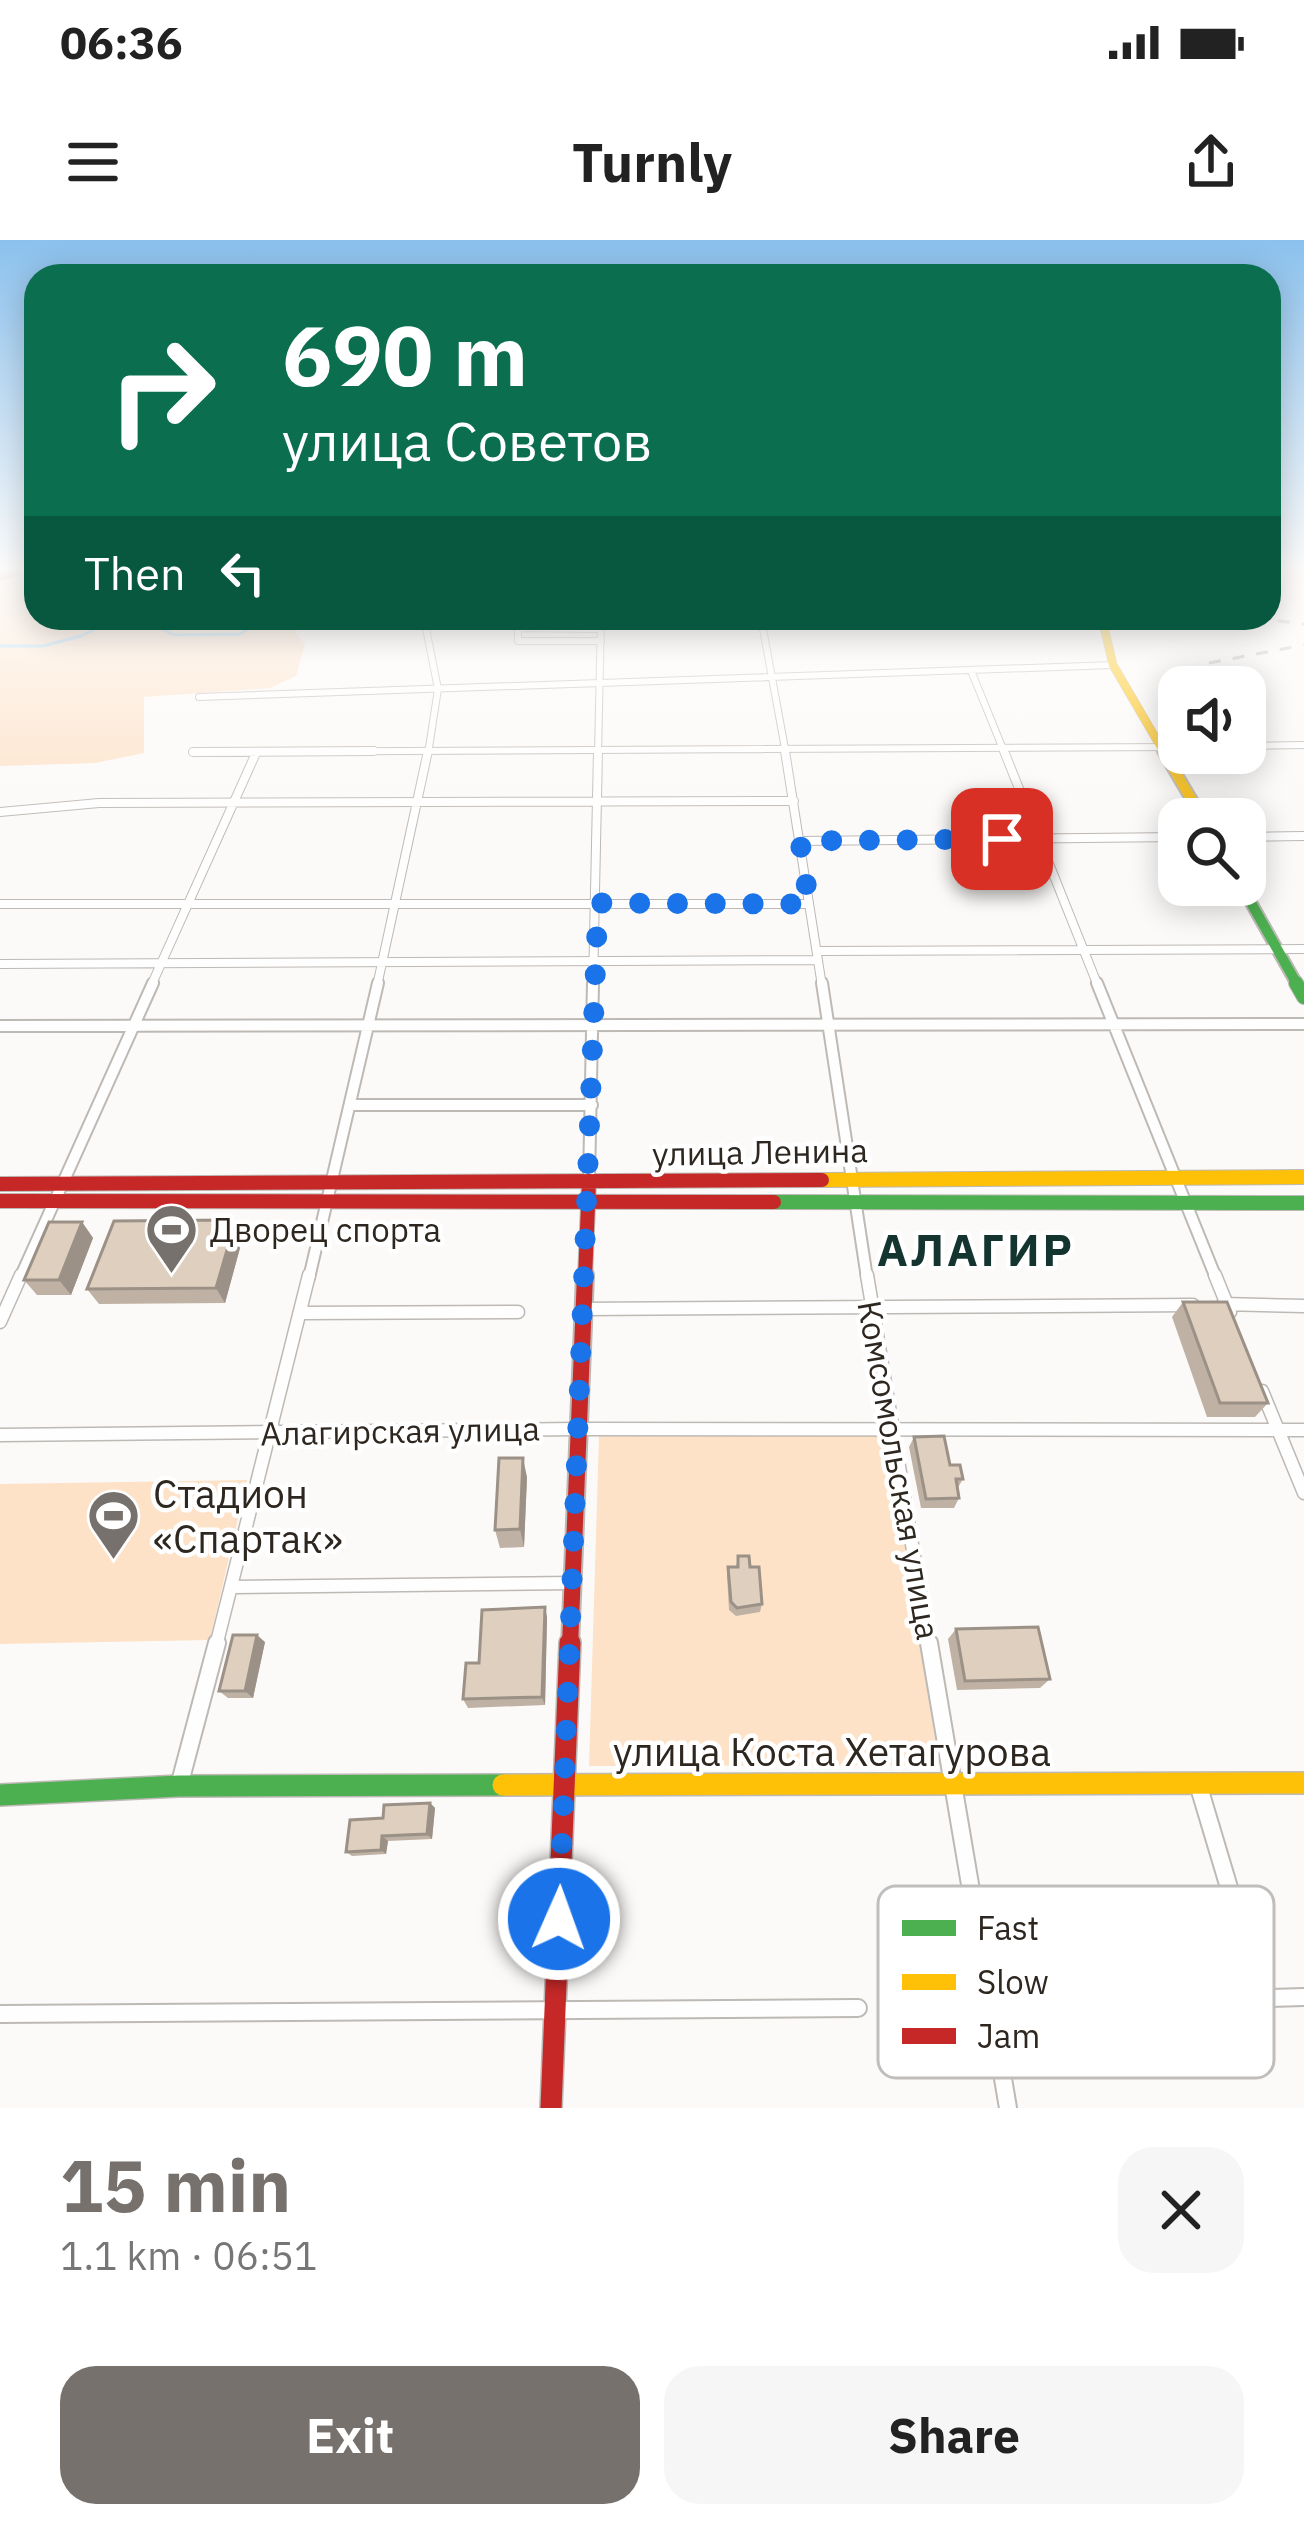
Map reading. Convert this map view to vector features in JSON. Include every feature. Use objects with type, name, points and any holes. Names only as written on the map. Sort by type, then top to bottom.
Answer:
[{"type":"street","points":[[179,1786],[272,1434],[385,962],[430,753],[438,689],[432,656]]},
{"type":"street","points":[[551,2108],[592,1105],[600,656]]},
{"type":"street","name":"Комсомольская улица","points":[[769,656],[871,1304],[970,1886]]},
{"type":"street","points":[[1111,656],[1158,729]]},
{"type":"street","points":[[200,698],[972,674],[1113,665]]},
{"type":"street","points":[[972,674],[1235,1325]]},
{"type":"street","points":[[1266,746],[1304,746]]},
{"type":"street","points":[[193,752],[1158,747]]},
{"type":"street","points":[[0,1322],[256,753]]},
{"type":"street","points":[[0,812],[99,803],[794,801]]},
{"type":"street","points":[[1266,837],[1304,836]]},
{"type":"street","points":[[800,841],[1158,837]]},
{"type":"street","points":[[0,904],[809,904]]},
{"type":"street","points":[[1252,906],[1304,997]]},
{"type":"street","points":[[0,964],[1304,949]]},
{"type":"street","points":[[0,1026],[1304,1024]]},
{"type":"street","points":[[350,1106],[592,1105]]},
{"type":"street","name":"улица Ленина","points":[[0,1184],[1304,1177]]},
{"type":"street","name":"улица Ленина","points":[[0,1202],[1304,1202]]},
{"type":"street","points":[[582,1309],[871,1304],[1304,1306]]},
{"type":"street","points":[[301,1313],[518,1312]]},
{"type":"street","points":[[1261,1388],[1304,1493]]},
{"type":"street","name":"Алагирская улица","points":[[0,1435],[892,1427],[1304,1430]]},
{"type":"street","points":[[232,1587],[573,1583]]},
{"type":"street","name":"улица Коста Хетагурова","points":[[0,1795],[179,1786],[1304,1783]]},
{"type":"street","points":[[1198,1784],[1229,1886]]},
{"type":"street","points":[[1274,1998],[1304,1997]]},
{"type":"street","points":[[0,2014],[858,2008]]},
{"type":"street","name":"Комсомольская улица","points":[[1003,2078],[1008,2108]]},
{"type":"shaded area","points":[[0,656],[302,656],[296,676],[270,688],[144,697],[144,753],[95,763],[0,766]]},
{"type":"shaded area","points":[[888,1434],[939,1765],[589,1766],[599,1435]]},
{"type":"shaded area","name":"Стадион «Спартак»","points":[[247,1480],[210,1640],[0,1644],[0,1484]]},
{"type":"building","name":"Дворец спорта","points":[[226,1220],[222,1233],[232,1233],[216,1288],[87,1289],[114,1221]]},
{"type":"building","points":[[49,1222],[82,1222],[59,1280],[24,1280]]},
{"type":"building","points":[[1183,1302],[1227,1302],[1268,1403],[1220,1403]]},
{"type":"building","points":[[944,1436],[950,1465],[960,1465],[959,1498],[926,1499],[914,1437]]},
{"type":"building","points":[[499,1458],[523,1458],[520,1529],[495,1530]]},
{"type":"building","points":[[738,1556],[749,1556],[750,1567],[759,1567],[762,1604],[737,1608],[731,1602],[728,1567],[738,1567]]},
{"type":"building","points":[[545,1607],[542,1697],[463,1699],[466,1663],[479,1663],[482,1610]]},
{"type":"building","points":[[1038,1627],[1050,1679],[965,1681],[956,1629]]},
{"type":"building","points":[[233,1635],[257,1635],[245,1691],[219,1691]]},
{"type":"building","points":[[430,1803],[427,1834],[382,1836],[381,1850],[346,1852],[350,1820],[383,1818],[384,1805]]},
{"type":"railway","points":[[1209,663],[1245,656]]},
{"type":"traffic: fast","points":[[1253,906],[1304,997]]},
{"type":"traffic: fast","points":[[774,1202],[1304,1203]]},
{"type":"traffic: fast","points":[[0,1795],[179,1786],[503,1785]]},
{"type":"traffic: slow","points":[[1111,656],[1191,798]]},
{"type":"traffic: slow","points":[[822,1180],[1304,1177]]},
{"type":"traffic: slow","points":[[503,1785],[1304,1783]]},
{"type":"traffic: jam","points":[[0,1184],[822,1180]]},
{"type":"traffic: jam","points":[[551,2108],[589,1181]]},
{"type":"traffic: jam","points":[[0,1201],[774,1202]]},
{"type":"place","name":"Дворец спорта","points":[[171,1276]]},
{"type":"place","name":"Стадион «Спартак»","points":[[114,1562]]},
{"type":"district","name":"АЛАГИР","points":[[976,1250]]},
{"type":"route","points":[[559,1919],[598,903],[809,904],[800,841],[1002,839]]}]
